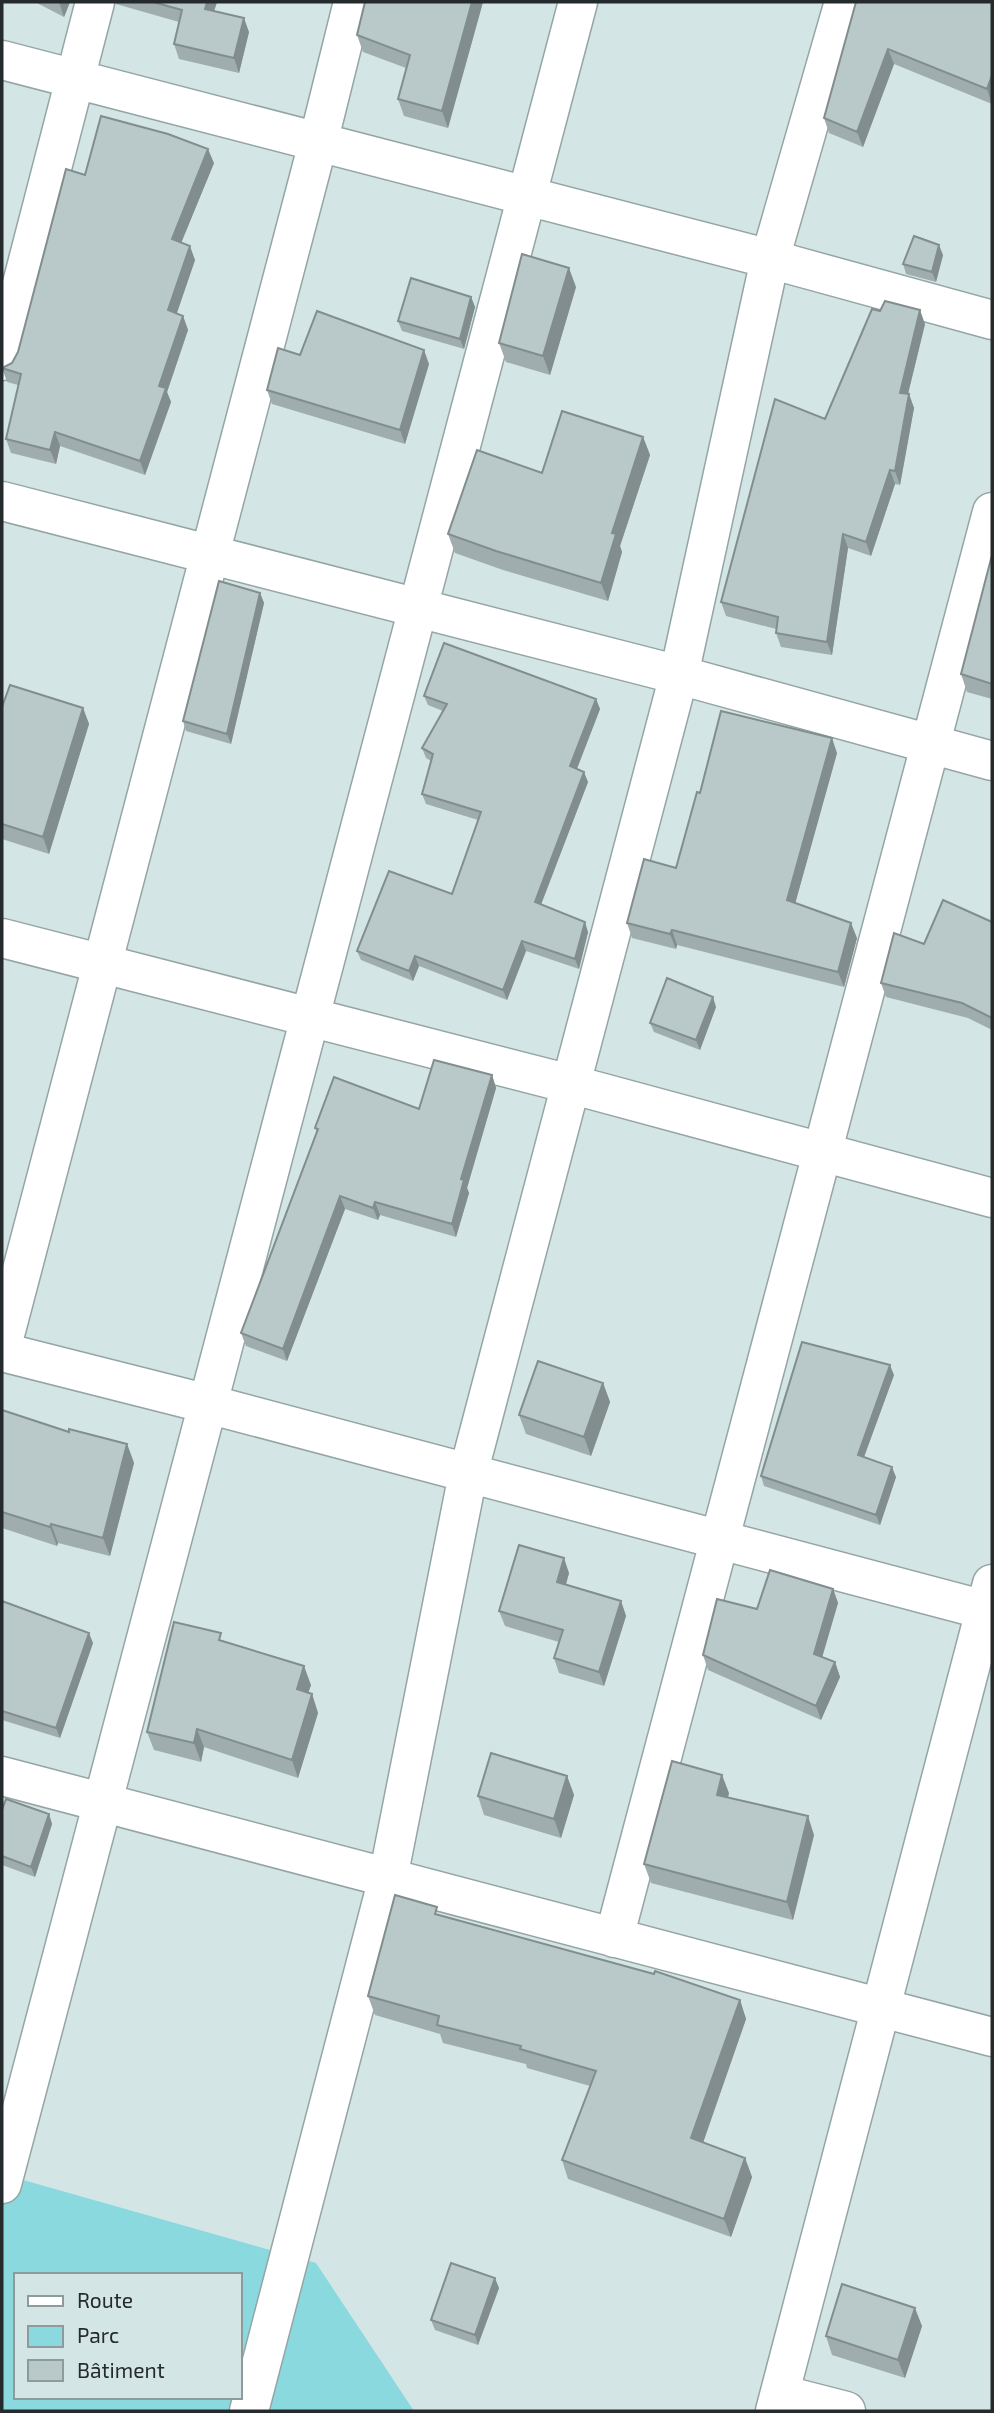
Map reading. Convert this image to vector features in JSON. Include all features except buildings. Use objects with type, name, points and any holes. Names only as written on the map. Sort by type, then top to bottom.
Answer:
[{"type":"street","points":[[2,361],[95,2]]},
{"type":"street","points":[[2,1346],[353,2]]},
{"type":"street","points":[[2,2184],[578,2]]},
{"type":"street","points":[[249,2411],[388,1878],[468,1474],[679,675],[770,258],[844,2]]},
{"type":"street","points":[[2,60],[770,258],[992,320]]},
{"type":"street","points":[[2,501],[679,675],[992,761]]},
{"type":"street","points":[[614,1938],[992,512]]},
{"type":"street","points":[[2,938],[570,1084],[992,1198]]},
{"type":"street","points":[[2,1352],[719,1540],[990,1602],[778,2403],[846,2411]]},
{"type":"street","points":[[2,1776],[992,2037]]},
{"type":"green space","points":[[2,2174],[316,2263],[414,2411],[2,2411]]}]
